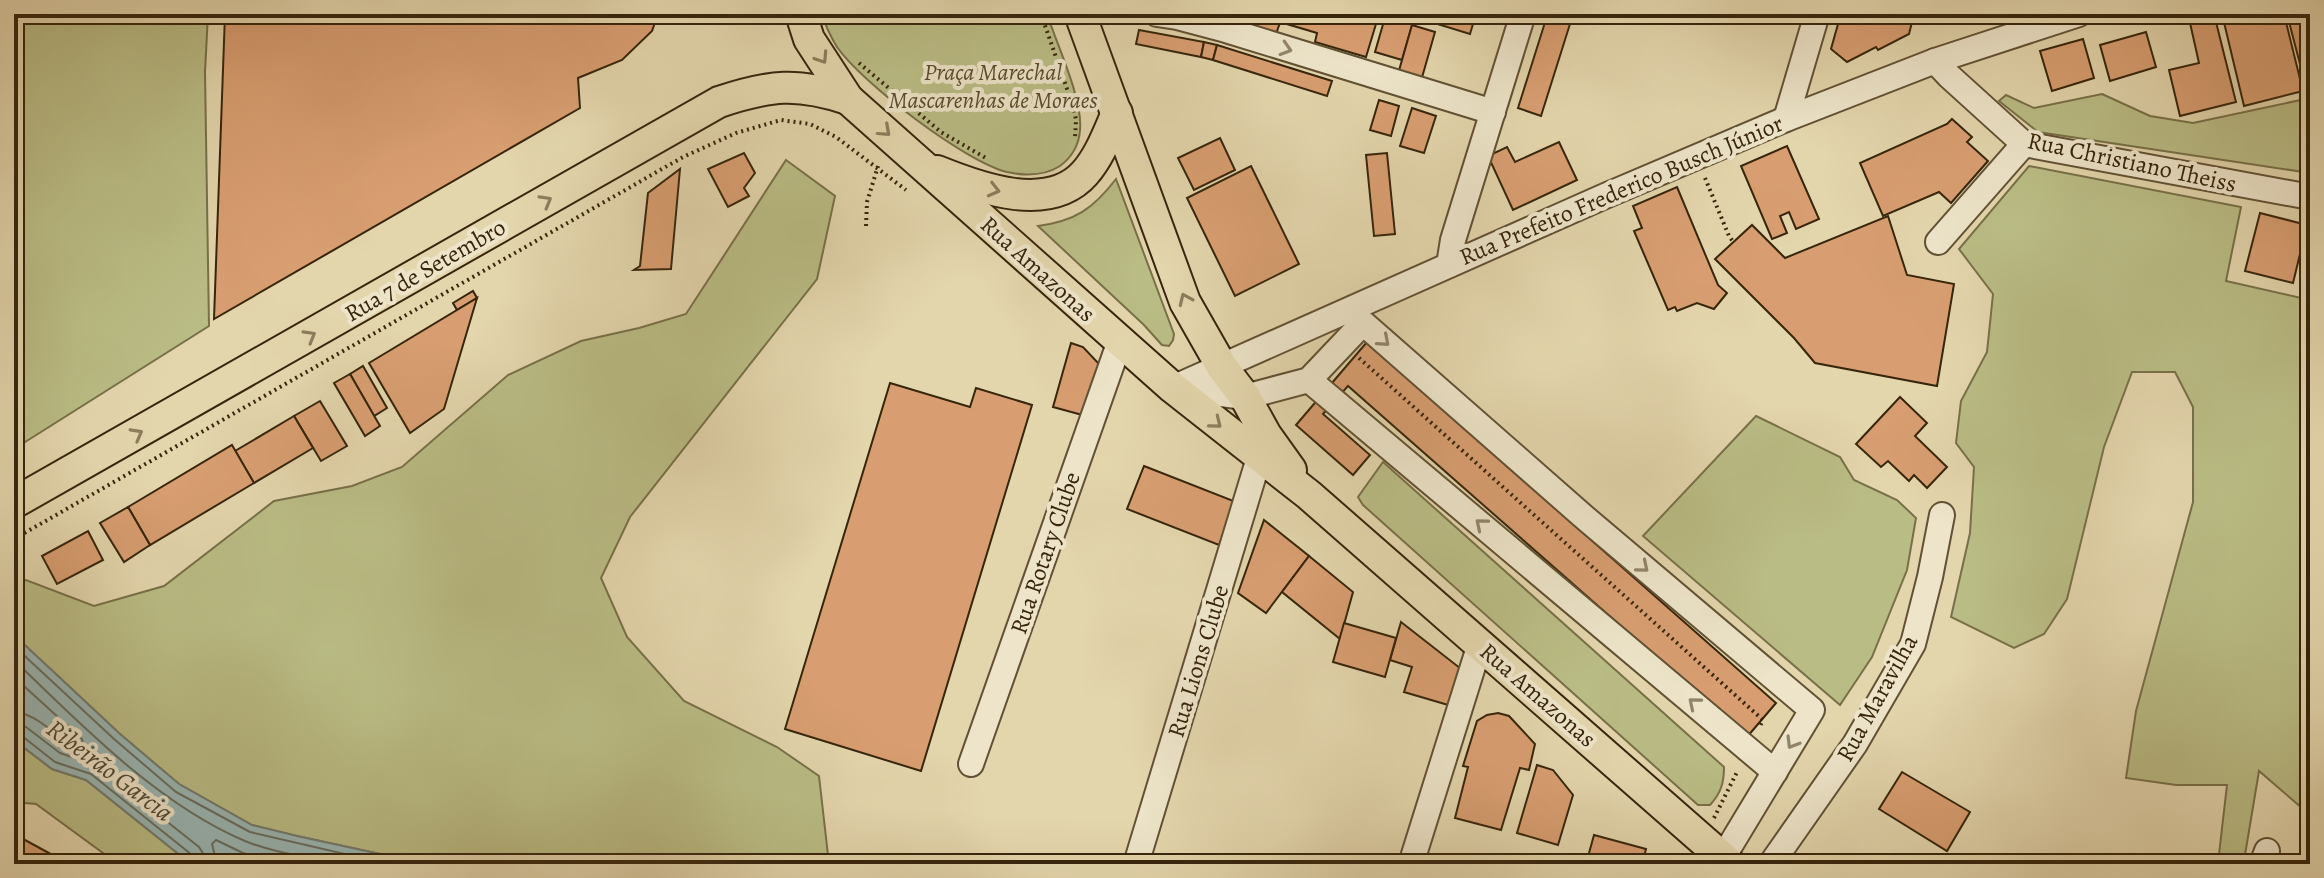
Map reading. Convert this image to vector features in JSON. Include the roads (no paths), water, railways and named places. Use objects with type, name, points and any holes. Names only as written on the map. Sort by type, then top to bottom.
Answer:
[{"type":"main road","name":"Rua Amazonas","points":[[801,14],[809,39],[848,99],[1173,388],[1309,495],[1724,862]]},
{"type":"main road","name":"Rua Amazonas","points":[[1088,16],[1139,179],[1185,302],[1222,367],[1309,495]]},
{"type":"main road","name":"Rua 7 de Setembro","points":[[14,503],[719,102],[778,86],[822,90],[848,99]]},
{"type":"main road","points":[[921,164],[970,184],[1006,193],[1039,195],[1061,190],[1086,172],[1103,146],[1117,113]]},
{"type":"street","points":[[1157,14],[1226,30],[1493,112]]},
{"type":"street","points":[[1449,265],[1453,240],[1523,14]]},
{"type":"street","points":[[1786,119],[1817,14]]},
{"type":"street","name":"Rua Prefeito Frederico Busch Júnior","points":[[1173,388],[1786,119],[1935,61],[2067,15]]},
{"type":"street","name":"Rua Christiano Theiss","points":[[1935,61],[2024,144],[2310,197]]},
{"type":"street","points":[[1938,242],[2024,144]]},
{"type":"street","points":[[1173,388],[1245,397],[1309,380],[1363,323],[1584,517],[1812,710],[1724,862]]},
{"type":"street","name":"Rua Rotary Clube","points":[[971,764],[1120,341]]},
{"type":"street","points":[[1309,380],[1775,772]]},
{"type":"street","name":"Rua Lions Clube","points":[[1136,864],[1259,458]]},
{"type":"street","name":"Rua Maravilha","points":[[1771,864],[1855,744],[1913,644],[1942,515]]},
{"type":"street","points":[[1411,864],[1480,644]]},
{"type":"water","name":"Ribeirão Garcia","points":[[14,635],[120,734],[179,784],[252,825],[426,864],[191,864],[86,780],[52,769],[14,740]]},
{"type":"park label","name":"Praça Marechal Mascarenhas de Moraes","points":[[993,86]]}]
